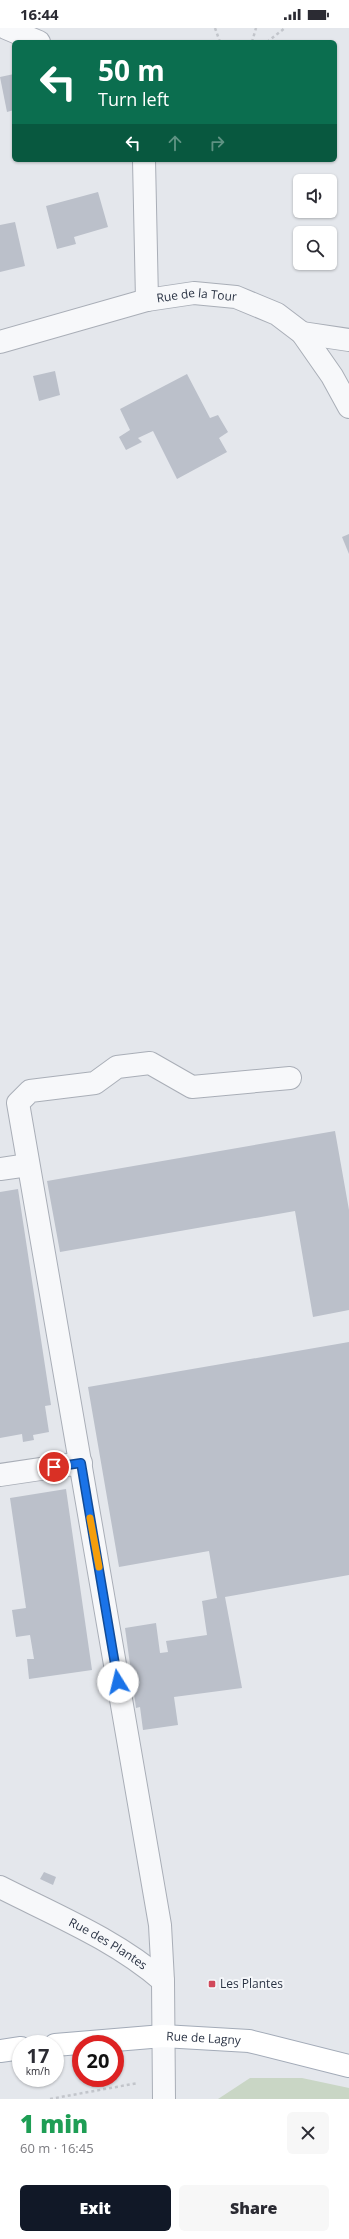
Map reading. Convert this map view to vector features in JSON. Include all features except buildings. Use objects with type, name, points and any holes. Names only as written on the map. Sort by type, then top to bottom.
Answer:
[{"type":"main road","name":"Rue de Lagny","points":[[64,2043],[163,2036],[249,2041],[349,2066]]},
{"type":"main road","points":[[0,2051],[12,2049]]},
{"type":"street","points":[[6,28],[34,40]]},
{"type":"street","points":[[144,162],[147,300]]},
{"type":"street","name":"Rue de la Tour","points":[[0,342],[147,300],[194,293],[236,298],[276,314],[302,333],[332,376],[349,407]]},
{"type":"street","points":[[302,333],[349,340]]},
{"type":"street","points":[[164,2089],[163,1981],[160,1925],[18,1103],[30,1091],[95,1083],[117,1067],[150,1063],[192,1087],[290,1078]]},
{"type":"street","points":[[0,1170],[28,1165]]},
{"type":"street","points":[[0,1475],[81,1463]]},
{"type":"street","name":"Rue des Plantes","points":[[0,1887],[110,1944],[141,1962],[163,1981]]},
{"type":"path","points":[[215,28],[219,40]]},
{"type":"path","points":[[253,40],[256,28]]},
{"type":"path","points":[[270,40],[285,28]]},
{"type":"path","points":[[50,2099],[164,2089]]},
{"type":"green space","points":[[250,2078],[302,2078],[349,2088],[349,2099],[218,2099]]},
{"type":"slow traffic","points":[[90,1518],[99,1567]]},
{"type":"place","name":"Les Plantes","points":[[212,1984]]},
{"type":"route","points":[[54,1467],[81,1463],[118,1682]]}]
